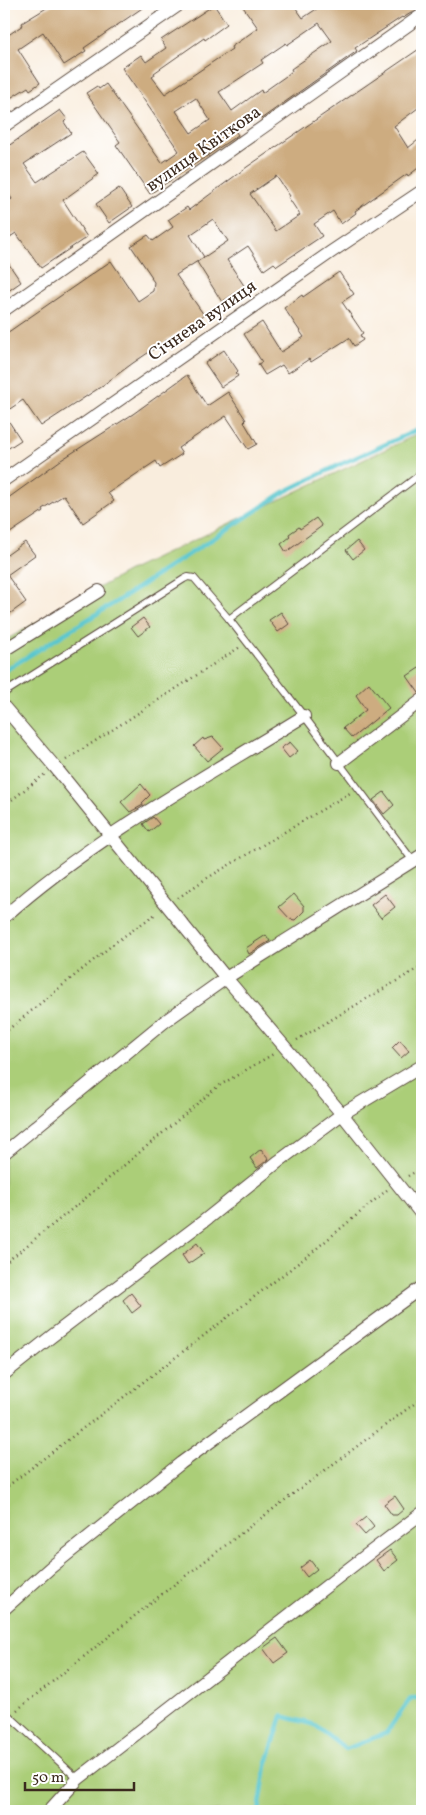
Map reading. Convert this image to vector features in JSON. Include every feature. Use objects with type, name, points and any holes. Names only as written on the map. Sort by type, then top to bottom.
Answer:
[{"type":"street","points":[[4,126],[180,4]]},
{"type":"street","name":"вулиця Квіткова","points":[[4,310],[422,15]]},
{"type":"street","name":"Січнева вулиця","points":[[4,480],[331,252],[422,191]]},
{"type":"street","points":[[4,650],[98,591]]},
{"type":"street","points":[[339,763],[422,700]]},
{"type":"street","points":[[4,707],[226,978],[342,1114],[422,1215]]},
{"type":"street","points":[[4,918],[58,872],[109,836],[304,716]]},
{"type":"street","points":[[4,1153],[164,1022],[226,978],[417,858]]},
{"type":"street","points":[[4,1374],[342,1114],[422,1066]]},
{"type":"street","points":[[4,1609],[50,1568],[181,1464],[422,1287]]},
{"type":"street","points":[[50,1811],[78,1780],[422,1513]]},
{"type":"lane","points":[[229,619],[422,474]]},
{"type":"lane","points":[[4,693],[188,577],[198,581],[229,619],[339,763],[417,858]]},
{"type":"lane","points":[[4,1711],[78,1780]]},
{"type":"path","points":[[4,806],[54,767],[247,642]]},
{"type":"path","points":[[4,1264],[217,1087],[422,966]]},
{"type":"path","points":[[4,1490],[310,1254],[396,1183]]},
{"type":"path","points":[[10,1716],[171,1587],[422,1398]]},
{"type":"green space","points":[[422,432],[422,1811],[4,1811],[4,641],[127,572]]},
{"type":"building","points":[[53,4],[148,4],[84,48],[86,51],[64,65],[43,32],[18,49],[40,83],[30,90],[28,87],[4,102],[4,38],[23,25],[22,23]]},
{"type":"building","points":[[241,4],[293,4],[303,18],[324,4],[422,4],[422,6],[355,48],[357,51],[261,119],[258,113],[234,129],[238,135],[150,194],[116,145],[120,142],[86,93],[97,86],[99,89],[106,84],[162,163],[179,151],[122,68],[141,55],[146,62],[166,48],[161,40],[214,5],[227,24],[154,73],[155,75],[152,77],[165,94],[232,49],[231,47],[258,28]],"holes":[[[319,23],[332,41],[291,69],[292,71],[286,76],[262,93],[261,90],[232,111],[219,92],[263,63],[261,60]],[[196,98],[210,120],[191,133],[176,111]]]},
{"type":"building","points":[[422,47],[422,105],[394,126],[408,148],[422,137],[422,165],[355,211],[356,213],[341,224],[333,211],[314,224],[322,236],[277,266],[274,263],[264,270],[248,246],[227,260],[245,287],[222,302],[197,262],[228,241],[213,219],[190,235],[204,257],[176,275],[204,315],[41,426],[23,400],[4,413],[4,335],[111,261],[138,301],[153,291],[154,282],[152,277],[131,246],[148,235],[153,241],[173,227],[168,220],[187,207],[189,210],[247,167]],"holes":[[[276,176],[290,196],[288,197],[300,215],[276,231],[250,194]]]},
{"type":"building","points":[[60,110],[67,119],[64,122],[71,133],[24,164],[37,182],[83,152],[99,174],[63,200],[87,237],[41,268],[16,233],[4,241],[4,205],[12,199],[4,187],[4,149]]},
{"type":"building","points":[[119,188],[132,207],[109,223],[96,204]]},
{"type":"building","points":[[4,257],[21,282],[4,294]]},
{"type":"building","points":[[339,272],[354,294],[342,302],[363,333],[360,335],[363,340],[354,346],[349,338],[311,362],[309,359],[288,373],[282,365],[265,375],[258,364],[262,362],[244,334],[262,322],[281,352],[304,337],[284,308]]},
{"type":"building","points":[[224,350],[238,371],[236,373],[238,376],[221,387],[205,363]]},
{"type":"building","points":[[187,375],[207,406],[228,392],[246,420],[244,422],[257,444],[248,449],[226,416],[178,448],[182,454],[160,468],[156,461],[108,493],[114,501],[83,523],[64,495],[10,533],[4,523],[4,501]]},
{"type":"building","points":[[4,414],[21,440],[4,451]]},
{"type":"building","points":[[316,518],[322,526],[286,552],[281,544],[290,537],[289,534]]},
{"type":"building","points":[[357,541],[364,550],[353,559],[346,550]]},
{"type":"building","points":[[25,542],[35,555],[7,575],[26,602],[4,618],[4,557]]},
{"type":"building","points":[[281,612],[289,624],[278,632],[269,620]]},
{"type":"building","points":[[143,618],[150,627],[138,636],[131,627]]},
{"type":"building","points":[[422,666],[422,692],[419,693],[407,676]]},
{"type":"building","points":[[369,683],[389,708],[352,738],[343,728],[366,710],[356,695]]},
{"type":"building","points":[[213,737],[223,748],[207,761],[194,746],[203,738],[204,740]]},
{"type":"building","points":[[290,742],[298,751],[289,758],[281,748]]},
{"type":"building","points":[[141,784],[150,795],[142,803],[143,805],[130,812],[121,802]]},
{"type":"building","points":[[384,792],[394,805],[384,814],[373,800]]},
{"type":"building","points":[[153,817],[159,824],[149,832],[143,824]]},
{"type":"building","points":[[294,894],[304,906],[304,911],[295,920],[290,919],[279,907]]},
{"type":"building","points":[[385,894],[395,907],[381,918],[371,905]]},
{"type":"building","points":[[266,935],[270,941],[249,954],[246,948]]},
{"type":"building","points":[[400,1040],[409,1051],[401,1058],[392,1048]]},
{"type":"building","points":[[261,1149],[269,1159],[257,1168],[250,1158]]},
{"type":"building","points":[[197,1243],[204,1253],[188,1264],[182,1255]]},
{"type":"building","points":[[131,1293],[141,1306],[132,1313],[123,1300]]},
{"type":"building","points":[[395,1496],[404,1509],[397,1515],[392,1515],[384,1504]]},
{"type":"building","points":[[366,1517],[374,1527],[365,1535],[356,1525]]},
{"type":"building","points":[[390,1550],[398,1560],[384,1571],[376,1560]]},
{"type":"building","points":[[310,1560],[317,1569],[307,1577],[300,1568]]},
{"type":"building","points":[[277,1638],[288,1653],[274,1663],[263,1648]]},
{"type":"waterway","points":[[4,671],[116,602],[286,491],[422,428]]},
{"type":"waterway","points":[[259,1811],[266,1766],[282,1716],[315,1725],[346,1749],[386,1733],[411,1698],[422,1698]]}]
